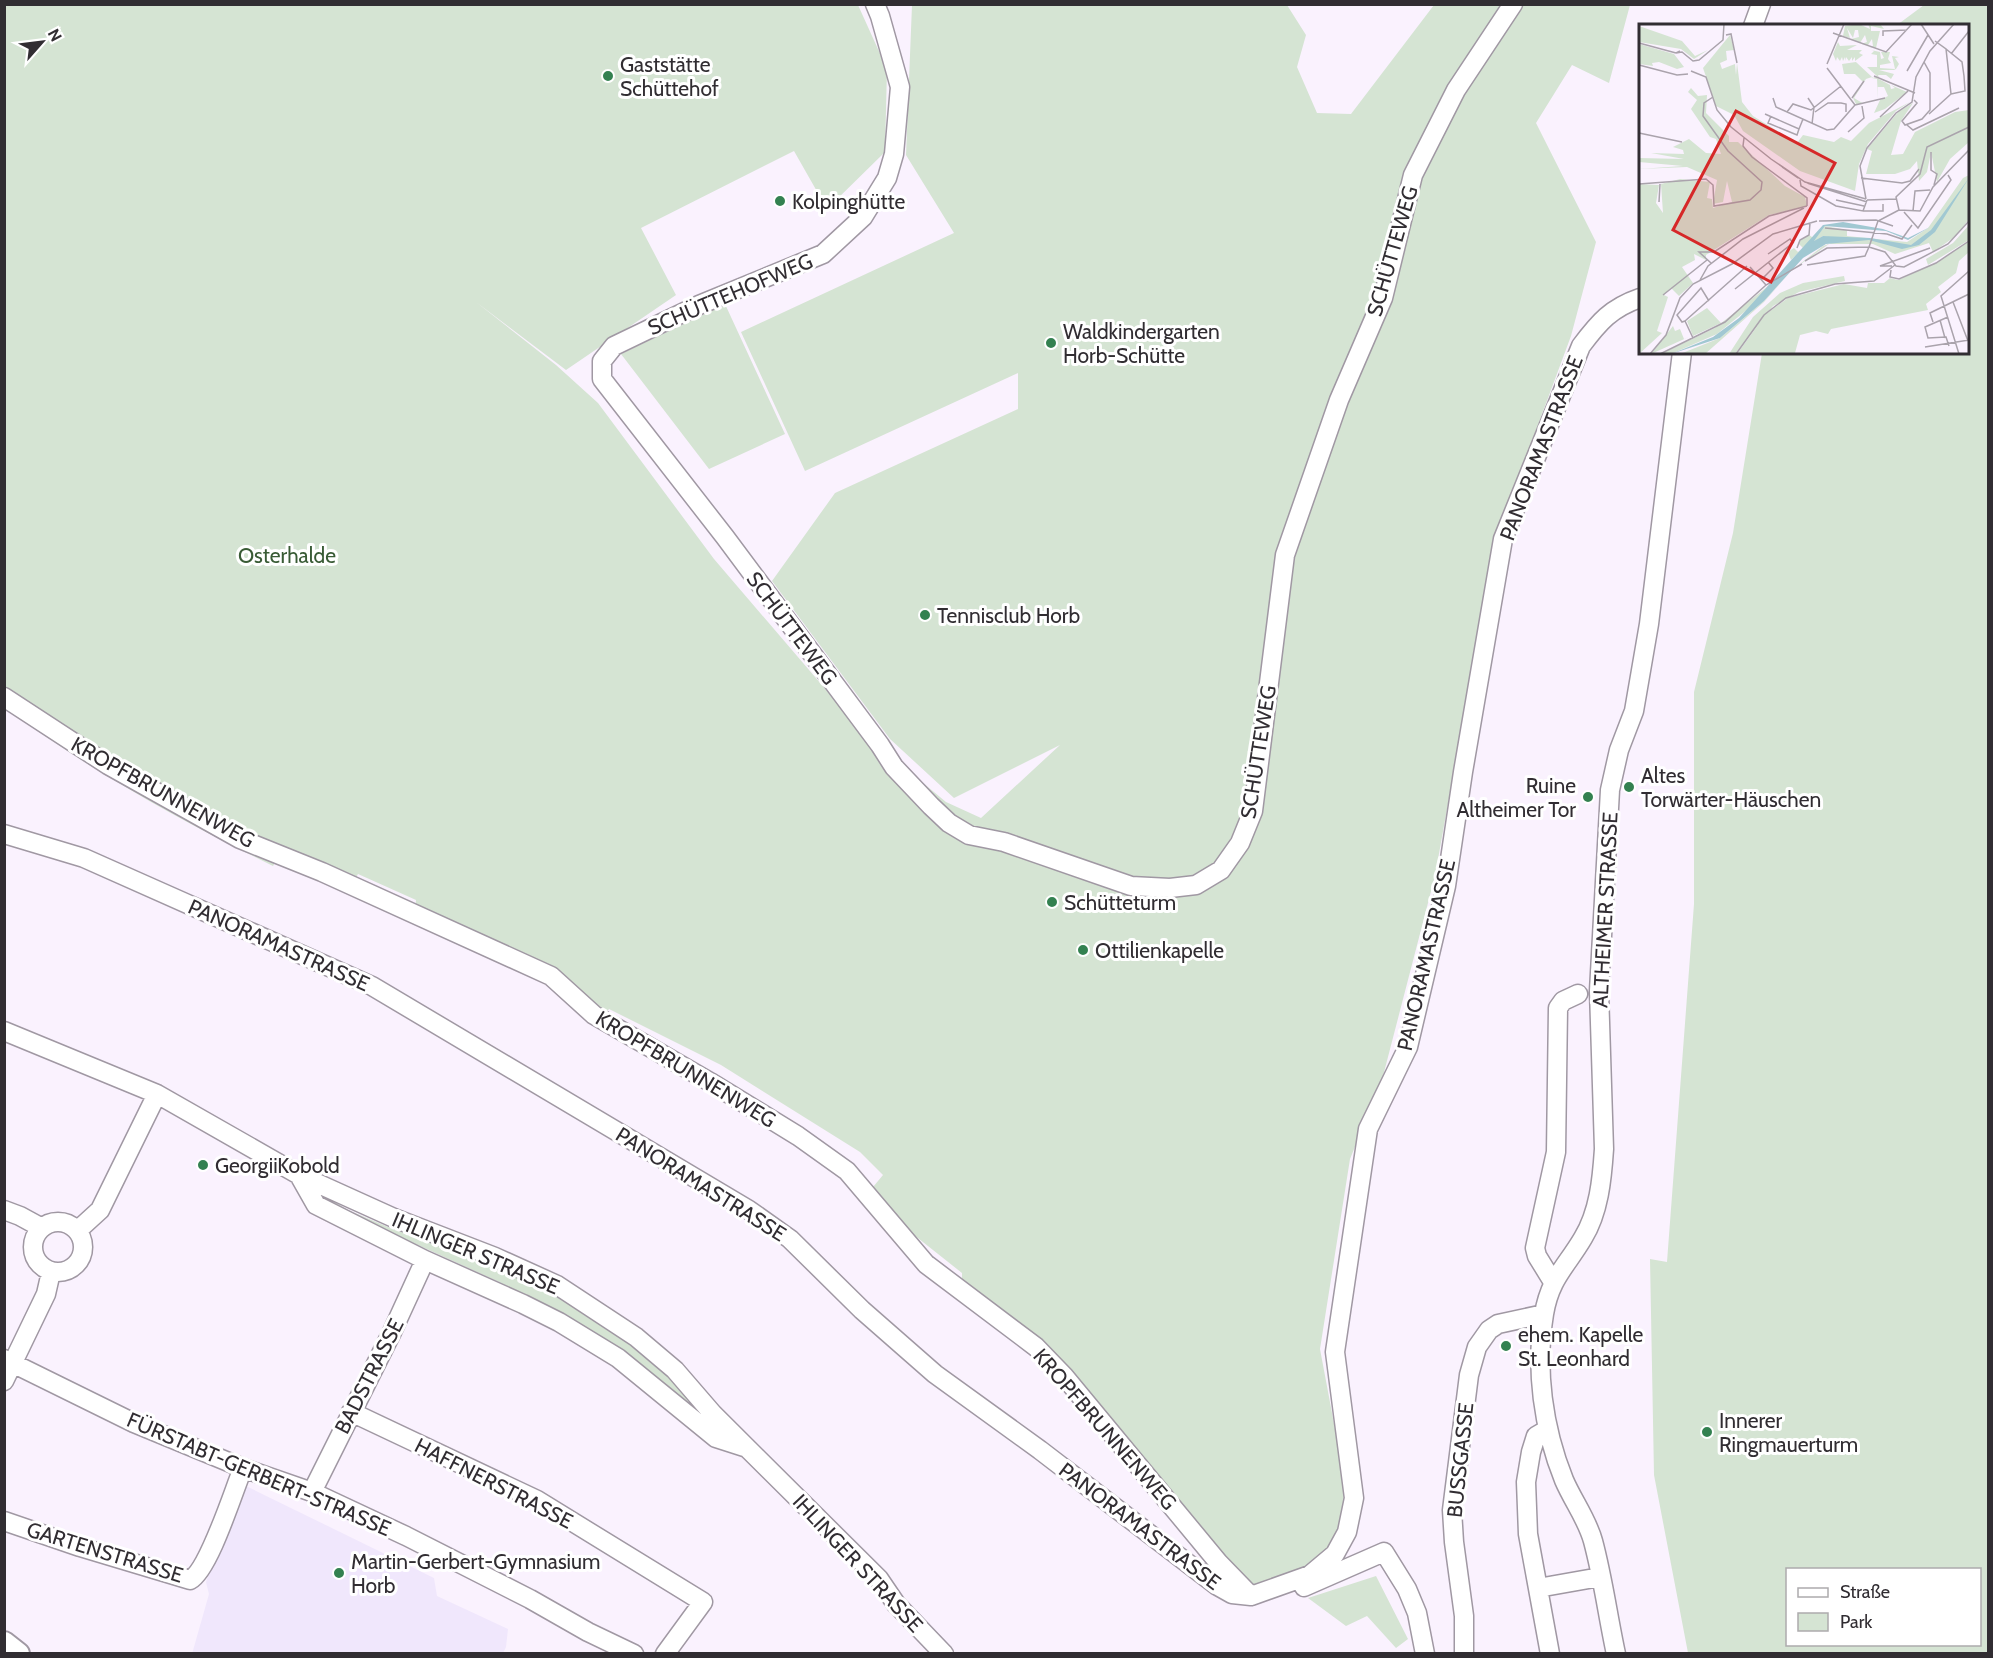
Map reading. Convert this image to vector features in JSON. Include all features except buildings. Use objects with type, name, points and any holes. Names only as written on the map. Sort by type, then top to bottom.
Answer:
[{"type":"main road","points":[[4,1644],[18,1653]]},
{"type":"street","name":"SCHÜTTEHOFWEG","points":[[602,379],[602,361],[614,346],[699,305],[823,254],[863,217],[887,178],[894,154],[900,87],[875,4]]},
{"type":"street","name":"SCHÜTTEWEG","points":[[602,379],[725,537],[894,767],[949,823],[969,835],[1004,842],[1131,886],[1170,888],[1196,885],[1221,870],[1240,843],[1253,811],[1285,555],[1339,400],[1383,298],[1413,175],[1456,90],[1514,4]]},
{"type":"street","points":[[1754,24],[1761,4]]},
{"type":"street","name":"PANORAMASTRASSE","points":[[4,834],[84,858],[372,986],[749,1210],[790,1239],[862,1310],[935,1374],[1040,1450],[1216,1585],[1232,1594],[1251,1596],[1310,1575],[1335,1554],[1347,1532],[1354,1497],[1335,1352],[1368,1129],[1408,1047],[1446,886],[1462,772],[1503,539],[1581,346],[1600,320],[1624,304],[1639,299]]},
{"type":"street","name":"ALTHEIMER STRASSE","points":[[1616,1653],[1593,1541],[1587,1523],[1563,1477],[1548,1429],[1542,1397],[1544,1314],[1553,1282],[1584,1236],[1597,1200],[1603,1174],[1599,991],[1610,790],[1619,750],[1634,711],[1649,624],[1682,354]]},
{"type":"street","name":"KROPFBRUNNENWEG","points":[[4,697],[108,765],[240,839],[322,872],[550,976],[594,1015],[798,1136],[847,1171],[926,1264],[1036,1347],[1064,1376],[1218,1562],[1251,1596]]},
{"type":"street","name":"ALTHEIMER STRASSE","points":[[1553,1282],[1537,1256],[1536,1239],[1556,1152],[1558,1008],[1563,1001],[1578,994]]},
{"type":"street","name":"IHLINGER STRASSE","points":[[4,1031],[157,1094],[299,1175],[394,1218],[495,1257],[556,1285],[636,1337],[675,1370],[712,1414],[879,1579],[896,1604],[944,1653]]},
{"type":"street","points":[[77,1231],[100,1210],[157,1094]]},
{"type":"street","name":"IHLINGER STRASSE","points":[[299,1175],[316,1205],[425,1260],[559,1322],[618,1358],[716,1438],[746,1447]]},
{"type":"street","points":[[4,1210],[42,1228]]},
{"type":"street","points":[[60,1222],[77,1231],[83,1246],[79,1262],[66,1272],[51,1272],[39,1263],[33,1249],[33,1242],[42,1228],[48,1224],[60,1222]]},
{"type":"street","name":"BADSTRASSE","points":[[312,1492],[392,1332],[425,1260]]},
{"type":"street","points":[[4,1381],[8,1360],[46,1294],[51,1272]]},
{"type":"street","name":"BUSSGASSE","points":[[1464,1653],[1464,1616],[1452,1510],[1468,1375],[1477,1347],[1489,1330],[1498,1324],[1544,1314]]},
{"type":"street","name":"FÜRSTABT-GERBERT-STRASSE","points":[[8,1360],[134,1423],[243,1468],[312,1492],[467,1566],[588,1632],[634,1653]]},
{"type":"street","name":"HAFFNERSTRASSE","points":[[351,1412],[537,1500],[703,1602],[665,1653]]},
{"type":"street","points":[[1548,1429],[1536,1436],[1526,1482],[1528,1534],[1550,1653]]},
{"type":"street","name":"GARTENSTRASSE","points":[[4,1521],[189,1580],[196,1576],[206,1561],[243,1468]]},
{"type":"street","points":[[1277,1586],[1292,1592],[1384,1552],[1407,1589],[1418,1613],[1425,1653]]},
{"type":"street","points":[[1538,1588],[1600,1577]]},
{"type":"shaded area","points":[[244,1485],[434,1578],[437,1596],[508,1629],[503,1653],[192,1654],[209,1594],[206,1582],[217,1548]]},
{"type":"green space","name":"Osterhalde","points":[[5,5],[858,5],[887,69],[885,152],[827,209],[794,151],[641,228],[676,295],[566,370],[476,302],[556,365],[598,403],[714,559],[863,733],[946,802],[981,818],[1060,745],[954,798],[890,739],[772,581],[835,493],[1018,409],[1018,373],[805,471],[741,332],[954,233],[906,155],[912,5],[1287,5],[1306,35],[1297,67],[1317,113],[1351,114],[1434,5],[1630,5],[1609,83],[1572,65],[1536,123],[1596,242],[1571,336],[1495,541],[1435,876],[1382,1080],[1350,1159],[1320,1349],[1344,1477],[1346,1500],[1337,1534],[1307,1576],[1240,1594],[1047,1347],[962,1279],[962,1273],[909,1231],[873,1187],[883,1175],[860,1152],[721,1065],[609,1009],[602,1019],[527,972],[415,910],[416,900],[358,874],[354,881],[283,850],[273,866],[203,831],[102,773],[5,708]]},
{"type":"green space","points":[[1924,5],[1988,5],[1988,1653],[1688,1653],[1654,1475],[1650,1259],[1667,1262],[1694,904],[1694,692],[1733,533],[1762,354],[1969,354],[1969,24],[1898,24]]},
{"type":"green space","points":[[725,304],[785,434],[709,469],[621,354]]},
{"type":"green space","points":[[319,1193],[348,1210],[388,1227],[468,1254],[558,1295],[641,1350],[677,1384],[715,1429],[600,1339],[499,1282],[343,1214],[318,1196]]},
{"type":"green space","points":[[1376,1576],[1408,1639],[1396,1648],[1367,1616],[1346,1626],[1308,1598]]},
{"type":"place","name":"Gaststätte Schüttehof","points":[[608,76]]},
{"type":"place","name":"Kolpinghütte","points":[[780,201]]},
{"type":"place","name":"Waldkindergarten Horb-Schütte","points":[[1051,343]]},
{"type":"place","name":"Tennisclub Horb","points":[[925,615]]},
{"type":"place","name":"Altes Torwärter-Häuschen","points":[[1629,787]]},
{"type":"place","name":"Ruine Altheimer Tor","points":[[1588,797]]},
{"type":"place","name":"Schütteturm","points":[[1052,902]]},
{"type":"place","name":"Ottilienkapelle","points":[[1083,950]]},
{"type":"place","name":"GeorgiiKobold","points":[[203,1165]]},
{"type":"place","name":"ehem. Kapelle St. Leonhard","points":[[1506,1346]]},
{"type":"place","name":"Innerer Ringmauerturm","points":[[1707,1432]]},
{"type":"place","name":"Martin-Gerbert-Gymnasium Horb","points":[[339,1573]]}]
